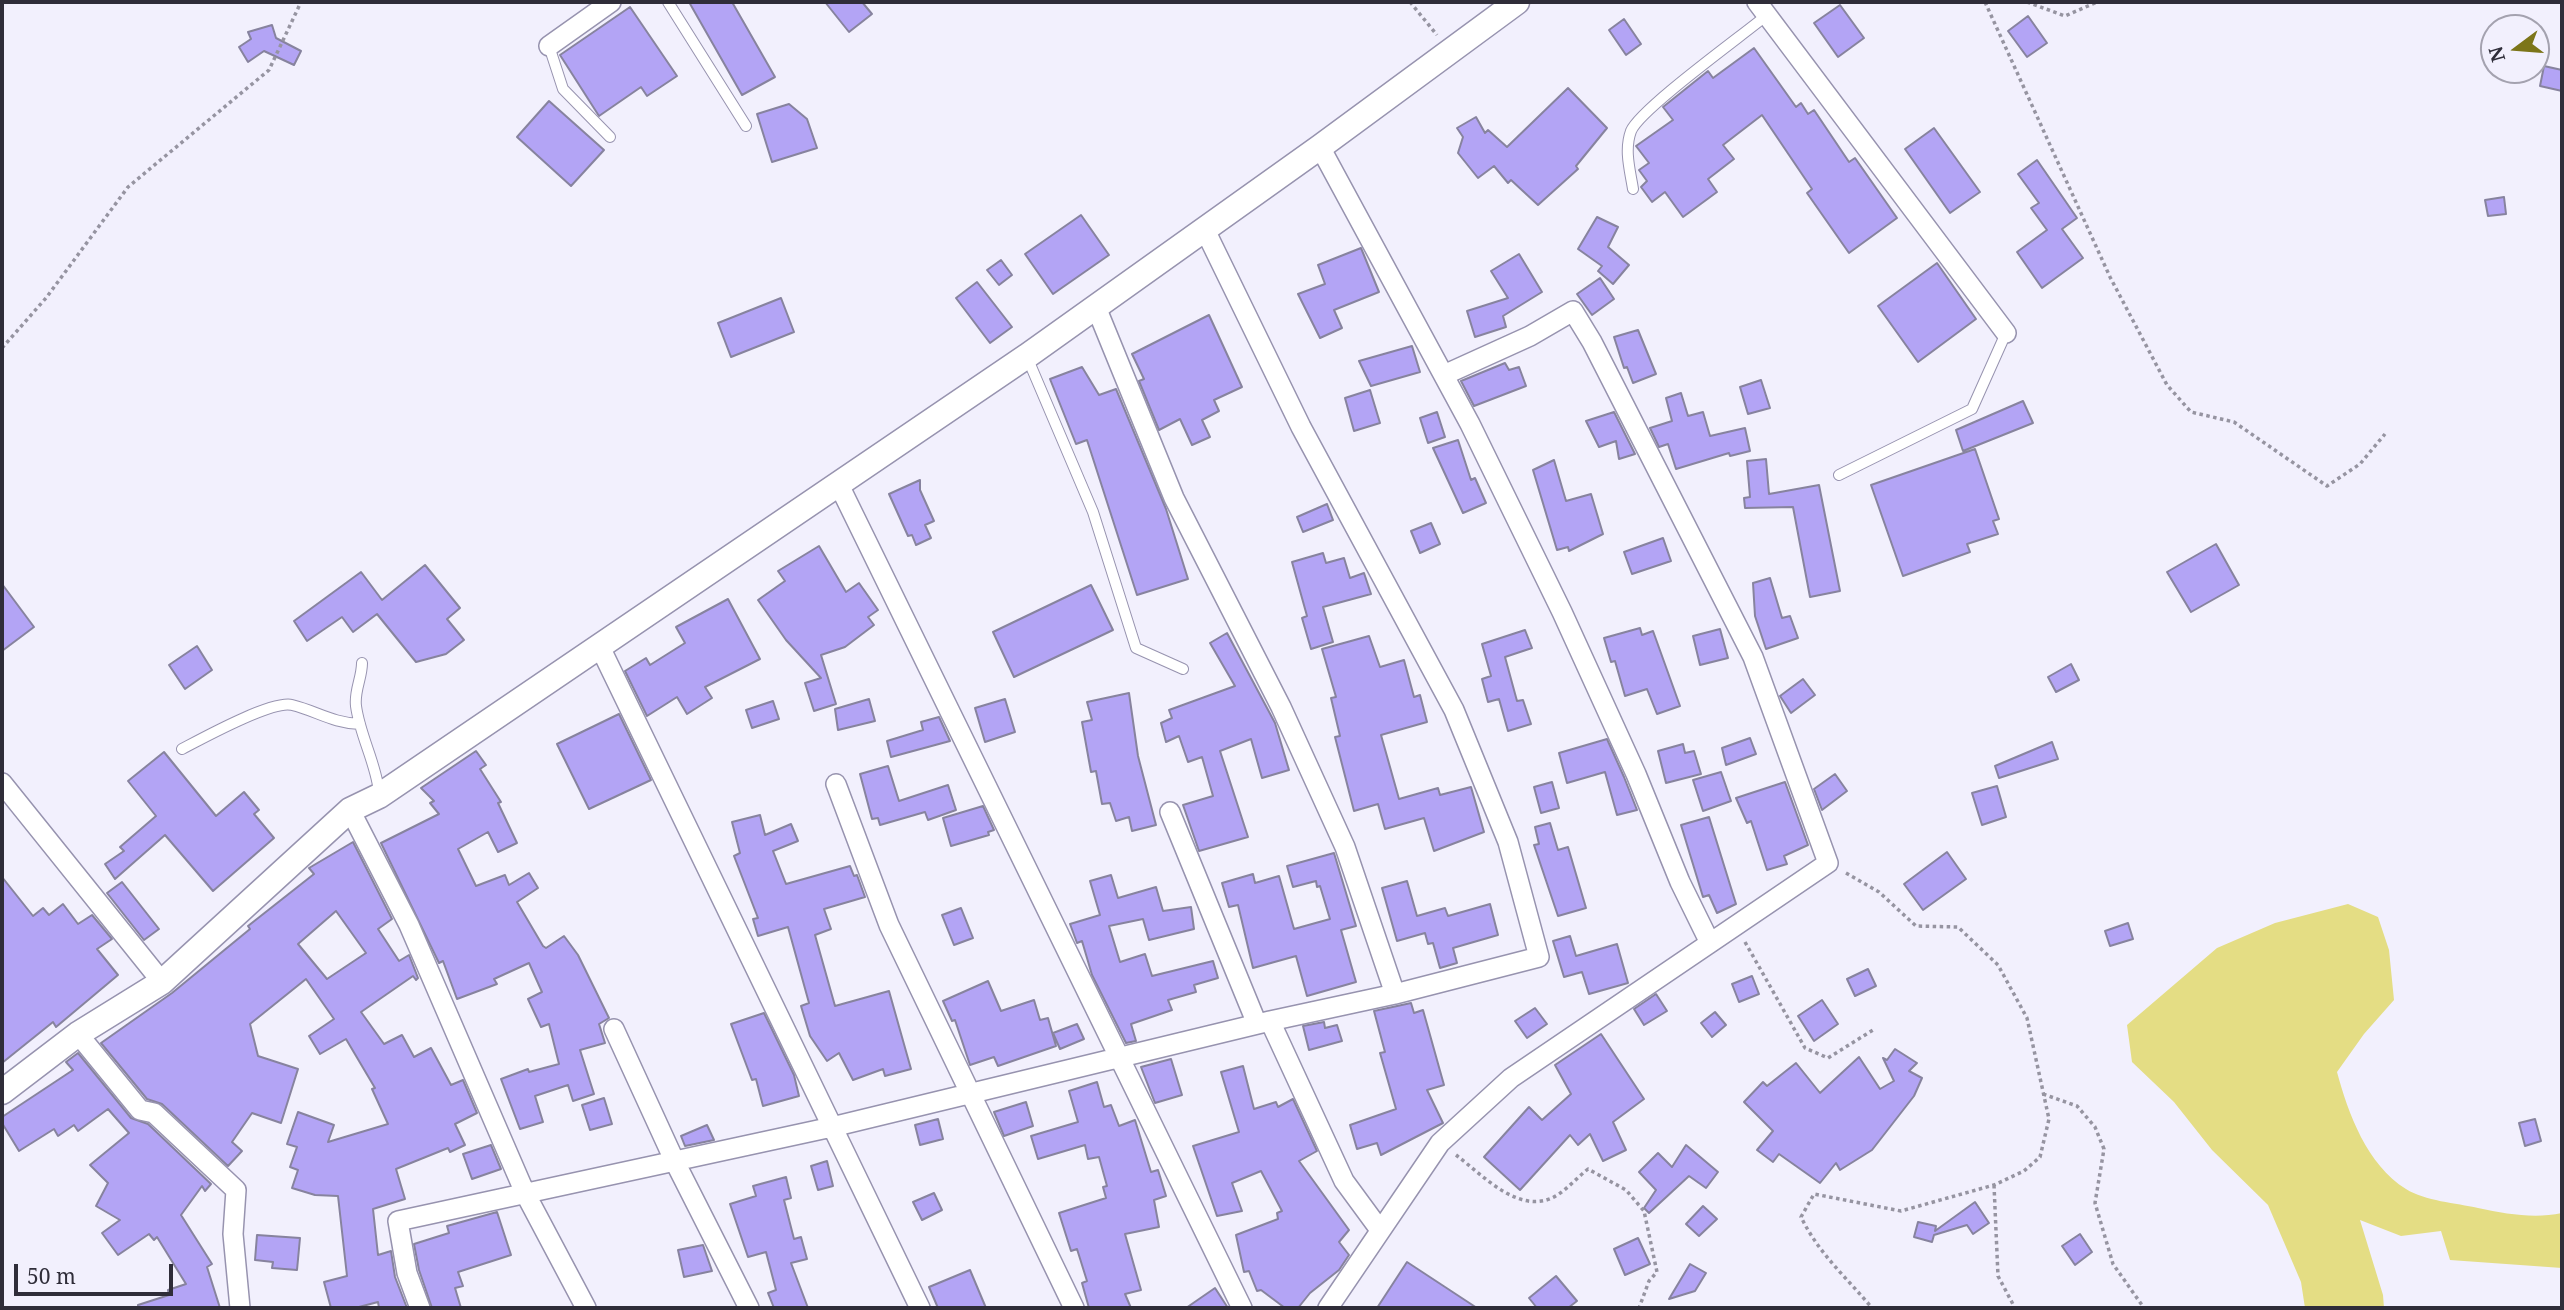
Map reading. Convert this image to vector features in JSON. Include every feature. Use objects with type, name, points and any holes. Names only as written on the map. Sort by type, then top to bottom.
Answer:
[{"type":"street","points":[[549,46],[611,2]]},
{"type":"street","points":[[2,1093],[78,1034],[162,982],[350,810],[379,796],[1027,356],[1320,147],[1517,2]]},
{"type":"street","points":[[1762,8],[2006,333]]},
{"type":"street","points":[[1320,147],[1444,375],[1562,612],[1636,774],[1680,882],[1710,943]]},
{"type":"street","points":[[420,1308],[407,1273],[398,1221],[832,1127],[1263,1022],[1395,994],[1539,957],[1508,842],[1454,709],[1301,427],[1205,230]]},
{"type":"street","points":[[1096,307],[1174,498],[1281,707],[1345,847],[1395,994]]},
{"type":"street","points":[[1328,1308],[1440,1143],[1511,1078],[1828,863],[1754,657],[1592,342],[1573,311],[1530,336],[1444,375]]},
{"type":"street","points":[[839,485],[1242,1308]]},
{"type":"street","points":[[599,645],[920,1308]]},
{"type":"street","points":[[2,783],[162,982]]},
{"type":"street","points":[[836,784],[889,925],[1074,1308]]},
{"type":"street","points":[[350,810],[410,925],[525,1193],[586,1308]]},
{"type":"street","points":[[1170,812],[1263,1022],[1344,1181],[1380,1230]]},
{"type":"street","points":[[614,1029],[675,1162],[749,1308]]},
{"type":"street","points":[[78,1034],[140,1110],[154,1113],[236,1190],[233,1234],[236,1292],[240,1308]]},
{"type":"lane","points":[[668,2],[746,126]]},
{"type":"lane","points":[[1633,189],[1627,148],[1632,128],[1762,8]]},
{"type":"lane","points":[[549,46],[563,89],[610,137]]},
{"type":"lane","points":[[1839,475],[1972,409],[2006,333]]},
{"type":"lane","points":[[1027,356],[1093,512],[1136,648],[1183,669]]},
{"type":"lane","points":[[362,663],[355,694],[367,753],[377,774],[379,796]]},
{"type":"lane","points":[[182,749],[263,711],[290,704],[317,716],[360,724]]},
{"type":"path","points":[[2,348],[46,298],[128,187],[269,70],[301,2]]},
{"type":"path","points":[[1410,2],[1450,51]]},
{"type":"path","points":[[1984,2],[2110,277],[2167,385],[2192,412],[2234,422],[2327,486],[2360,464],[2385,433]]},
{"type":"path","points":[[2027,2],[2065,16],[2097,2]]},
{"type":"path","points":[[1828,863],[1879,892],[1916,926],[1958,927],[1998,965],[2027,1018],[2049,1119],[2040,1157],[2024,1171],[1994,1185],[1902,1211],[1814,1194],[1801,1217],[1812,1239],[1845,1281],[1872,1308]]},
{"type":"path","points":[[1736,925],[1805,1048],[1828,1058],[1873,1030]]},
{"type":"path","points":[[2043,1094],[2077,1106],[2095,1126],[2104,1149],[2095,1203],[2113,1264],[2144,1308]]},
{"type":"path","points":[[1440,1143],[1516,1199],[1536,1203],[1558,1195],[1588,1169],[1626,1190],[1644,1211],[1657,1272],[1649,1281],[1639,1308]]},
{"type":"path","points":[[1994,1185],[1998,1276],[2015,1308]]},
{"type":"shaded area","points":[[2348,904],[2378,917],[2389,950],[2394,1000],[2364,1034],[2337,1072],[2361,1137],[2392,1179],[2414,1193],[2510,1214],[2541,1216],[2562,1213],[2562,1268],[2450,1260],[2441,1231],[2401,1236],[2360,1220],[2383,1295],[2384,1308],[2305,1308],[2301,1282],[2268,1205],[2212,1150],[2174,1102],[2132,1062],[2127,1025],[2217,948],[2275,923]]},
{"type":"building","points":[[689,2],[732,2],[775,77],[742,95]]},
{"type":"building","points":[[825,2],[862,2],[872,14],[849,32]]},
{"type":"building","points":[[1840,5],[1864,38],[1838,57],[1814,23]]},
{"type":"building","points":[[630,7],[677,76],[647,96],[641,87],[599,116],[560,55]]},
{"type":"building","points":[[2028,16],[2047,43],[2027,57],[2008,31]]},
{"type":"building","points":[[1624,19],[1641,44],[1626,55],[1609,30]]},
{"type":"building","points":[[272,25],[276,38],[301,51],[294,65],[264,51],[248,62],[239,47],[251,39],[248,32]]},
{"type":"building","points":[[1754,48],[1796,107],[1801,103],[1808,114],[1814,110],[1849,162],[1855,158],[1897,218],[1849,253],[1807,193],[1812,189],[1762,115],[1723,145],[1734,159],[1708,179],[1717,192],[1683,217],[1665,192],[1652,202],[1641,187],[1647,181],[1639,170],[1649,163],[1636,146],[1673,120],[1663,107],[1708,71],[1713,78]]},
{"type":"building","points":[[2550,67],[2562,70],[2562,91],[2540,86],[2550,84]]},
{"type":"building","points":[[1568,88],[1607,128],[1576,166],[1578,169],[1538,205],[1511,180],[1508,183],[1494,166],[1478,178],[1458,153],[1463,137],[1457,128],[1476,117],[1485,133],[1488,130],[1507,147]]},
{"type":"building","points":[[549,101],[604,150],[571,186],[517,137]]},
{"type":"building","points":[[789,104],[807,119],[817,148],[772,162],[757,114]]},
{"type":"building","points":[[1934,128],[1980,192],[1950,213],[1905,149]]},
{"type":"building","points":[[2037,160],[2077,218],[2062,229],[2083,258],[2042,288],[2017,252],[2047,230],[2031,208],[2039,203],[2018,174]]},
{"type":"building","points":[[2504,197],[2506,214],[2488,216],[2485,200]]},
{"type":"building","points":[[1081,215],[1109,255],[1053,294],[1025,254]]},
{"type":"building","points":[[1597,217],[1618,227],[1608,247],[1629,265],[1613,284],[1598,271],[1602,266],[1578,249]]},
{"type":"building","points":[[1361,248],[1379,292],[1334,310],[1342,328],[1320,338],[1298,294],[1325,284],[1318,265]]},
{"type":"building","points":[[1519,254],[1542,292],[1503,316],[1506,327],[1475,337],[1467,311],[1508,298],[1491,271]]},
{"type":"building","points":[[1001,260],[1012,275],[999,285],[987,270]]},
{"type":"building","points":[[1937,263],[1976,319],[1918,362],[1878,306]]},
{"type":"building","points":[[1600,278],[1614,299],[1592,315],[1577,294]]},
{"type":"building","points":[[977,282],[1012,327],[990,343],[956,298]]},
{"type":"building","points":[[781,298],[794,332],[731,357],[718,323]]},
{"type":"building","points":[[1209,315],[1242,387],[1214,400],[1219,411],[1202,420],[1210,437],[1192,445],[1180,419],[1159,430],[1139,381],[1144,379],[1132,354]]},
{"type":"building","points":[[1638,330],[1656,374],[1633,383],[1627,367],[1624,368],[1614,337]]},
{"type":"building","points":[[1412,346],[1420,372],[1371,386],[1359,361]]},
{"type":"building","points":[[1505,363],[1509,370],[1519,367],[1526,386],[1474,406],[1461,381]]},
{"type":"building","points":[[1082,367],[1099,395],[1116,389],[1166,509],[1188,579],[1137,595],[1087,440],[1076,444],[1050,379]]},
{"type":"building","points":[[1761,380],[1770,408],[1748,414],[1740,387]]},
{"type":"building","points":[[1370,390],[1380,423],[1354,431],[1345,398]]},
{"type":"building","points":[[1681,393],[1688,416],[1703,412],[1710,436],[1745,428],[1750,451],[1730,456],[1729,453],[1676,469],[1668,444],[1659,447],[1650,428],[1672,421],[1666,398]]},
{"type":"building","points":[[2023,401],[2033,423],[1963,451],[1956,430]]},
{"type":"building","points":[[1437,412],[1445,437],[1428,443],[1420,418]]},
{"type":"building","points":[[1614,412],[1635,454],[1619,459],[1616,441],[1599,447],[1586,421]]},
{"type":"building","points":[[1458,440],[1471,480],[1475,478],[1486,503],[1463,513],[1433,448]]},
{"type":"building","points":[[1975,449],[1999,519],[1993,521],[1998,534],[1967,544],[1970,552],[1903,576],[1871,485]]},
{"type":"building","points":[[1766,459],[1769,494],[1819,485],[1840,591],[1810,597],[1793,507],[1745,508],[1744,498],[1750,497],[1747,461]]},
{"type":"building","points":[[1554,460],[1566,501],[1591,494],[1603,534],[1569,551],[1568,547],[1557,550],[1533,470]]},
{"type":"building","points":[[920,480],[920,490],[934,521],[925,525],[931,538],[916,545],[912,535],[908,536],[889,494]]},
{"type":"building","points":[[1327,504],[1333,520],[1303,532],[1297,517]]},
{"type":"building","points":[[1431,523],[1440,544],[1420,553],[1411,531]]},
{"type":"building","points":[[1663,538],[1671,561],[1632,574],[1624,552]]},
{"type":"building","points":[[2216,544],[2239,585],[2191,612],[2167,572]]},
{"type":"building","points":[[819,546],[846,592],[859,583],[878,610],[868,617],[874,625],[845,647],[821,655],[836,704],[814,711],[805,683],[821,678],[786,640],[758,600],[785,581],[778,571]]},
{"type":"building","points":[[1323,553],[1326,563],[1344,558],[1350,578],[1364,573],[1371,594],[1323,607],[1333,642],[1311,649],[1302,618],[1307,616],[1292,562]]},
{"type":"building","points":[[425,565],[460,608],[447,619],[464,640],[446,654],[416,662],[377,614],[353,632],[342,617],[307,641],[294,621],[361,572],[382,600]]},
{"type":"building","points":[[1770,578],[1782,618],[1790,616],[1798,638],[1766,649],[1755,616],[1753,583]]},
{"type":"building","points":[[2,584],[34,627],[2,651]]},
{"type":"building","points":[[1091,585],[1113,630],[1014,677],[993,632]]},
{"type":"building","points":[[728,599],[760,659],[705,687],[712,698],[687,714],[677,697],[647,716],[625,671],[646,658],[650,665],[685,643],[676,627]]},
{"type":"building","points":[[1640,628],[1642,635],[1653,631],[1680,706],[1657,714],[1647,689],[1625,696],[1615,661],[1611,662],[1604,638]]},
{"type":"building","points":[[1720,629],[1728,658],[1700,665],[1693,636]]},
{"type":"building","points":[[1525,630],[1532,648],[1505,657],[1517,701],[1523,700],[1531,724],[1508,731],[1499,699],[1488,702],[1482,679],[1491,676],[1482,644]]},
{"type":"building","points":[[1227,633],[1275,723],[1289,770],[1262,778],[1251,739],[1220,751],[1248,837],[1199,851],[1183,805],[1213,796],[1202,757],[1188,762],[1179,736],[1166,742],[1161,723],[1172,718],[1169,710],[1235,686],[1210,643]]},
{"type":"building","points":[[1369,636],[1380,667],[1404,660],[1414,697],[1420,695],[1427,722],[1381,735],[1399,799],[1438,788],[1440,795],[1471,787],[1484,832],[1434,851],[1424,818],[1385,829],[1378,804],[1354,811],[1335,737],[1340,736],[1331,698],[1336,697],[1322,649]]},
{"type":"building","points":[[197,646],[212,670],[185,689],[169,665]]},
{"type":"building","points":[[2071,664],[2079,680],[2056,692],[2048,677]]},
{"type":"building","points":[[1803,679],[1815,695],[1791,713],[1780,696]]},
{"type":"building","points":[[1129,693],[1138,756],[1156,825],[1132,831],[1129,817],[1116,821],[1110,803],[1102,804],[1096,771],[1091,772],[1082,722],[1092,720],[1087,702]]},
{"type":"building","points":[[869,699],[875,721],[838,730],[835,709]]},
{"type":"building","points":[[1005,699],[1015,732],[985,742],[975,708]]},
{"type":"building","points":[[773,701],[779,719],[752,728],[746,710]]},
{"type":"building","points":[[619,714],[651,780],[589,809],[557,744]]},
{"type":"building","points":[[939,717],[950,741],[891,757],[887,741],[923,730],[921,722]]},
{"type":"building","points":[[1750,738],[1756,754],[1726,765],[1722,748]]},
{"type":"building","points":[[1607,739],[1637,810],[1617,815],[1605,772],[1567,783],[1559,753]]},
{"type":"building","points":[[2052,742],[2058,759],[1999,778],[1995,766]]},
{"type":"building","points":[[1683,744],[1685,753],[1694,751],[1701,774],[1666,783],[1658,751]]},
{"type":"building","points":[[476,751],[486,765],[480,769],[501,802],[498,803],[517,843],[498,852],[488,832],[458,849],[476,886],[505,875],[509,885],[529,873],[538,888],[517,902],[543,946],[546,948],[564,936],[578,955],[609,1018],[599,1024],[605,1043],[580,1050],[594,1094],[573,1101],[568,1085],[535,1096],[543,1122],[520,1129],[501,1079],[528,1069],[529,1072],[559,1064],[549,1024],[541,1027],[528,999],[542,992],[529,963],[494,979],[497,984],[457,999],[443,961],[439,963],[381,843],[439,814],[430,803],[434,801],[421,788]]},
{"type":"building","points":[[164,752],[216,816],[244,792],[259,810],[254,814],[274,838],[213,891],[165,835],[115,879],[105,864],[124,851],[120,847],[156,816],[128,781]]},
{"type":"building","points":[[888,766],[899,801],[948,785],[956,810],[928,820],[925,812],[880,825],[878,818],[872,819],[860,774]]},
{"type":"building","points":[[1721,772],[1731,801],[1703,811],[1693,780]]},
{"type":"building","points":[[1835,774],[1847,791],[1822,810],[1814,789]]},
{"type":"building","points":[[1552,782],[1559,808],[1541,813],[1534,787]]},
{"type":"building","points":[[1785,782],[1808,845],[1784,856],[1787,864],[1767,870],[1751,821],[1747,823],[1736,798]]},
{"type":"building","points":[[1997,786],[2006,817],[1982,825],[1972,793]]},
{"type":"building","points":[[983,806],[994,830],[988,832],[989,835],[951,846],[943,818]]},
{"type":"building","points":[[760,815],[765,835],[791,824],[798,841],[773,851],[786,884],[850,866],[854,876],[857,875],[865,897],[824,909],[831,929],[815,935],[835,1006],[889,991],[911,1069],[885,1076],[883,1069],[853,1080],[839,1053],[827,1061],[810,1036],[801,1006],[809,1003],[788,927],[758,936],[753,919],[758,918],[734,856],[740,853],[732,822]]},
{"type":"building","points":[[1709,817],[1736,904],[1717,913],[1709,895],[1703,897],[1681,825]]},
{"type":"building","points":[[1550,823],[1558,850],[1568,847],[1586,908],[1558,916],[1534,845],[1539,844],[1535,827]]},
{"type":"building","points":[[353,842],[392,919],[378,929],[399,961],[409,955],[418,978],[416,980],[413,976],[361,1012],[384,1044],[402,1035],[414,1057],[431,1048],[451,1085],[463,1080],[477,1113],[455,1124],[465,1145],[450,1152],[448,1148],[396,1169],[405,1199],[373,1209],[378,1255],[391,1251],[395,1277],[407,1308],[379,1308],[378,1302],[355,1308],[331,1308],[324,1282],[347,1276],[338,1196],[315,1195],[292,1188],[298,1170],[290,1167],[297,1147],[287,1144],[298,1112],[334,1125],[328,1142],[388,1124],[372,1089],[375,1088],[346,1039],[320,1054],[309,1036],[334,1019],[306,979],[250,1024],[258,1056],[298,1069],[281,1123],[252,1113],[232,1142],[242,1151],[228,1166],[162,1104],[147,1099],[101,1043],[172,993],[250,929],[248,926],[314,874],[309,868]],"holes":[[[336,911],[366,953],[327,979],[298,944]]]},
{"type":"building","points":[[1947,852],[1966,879],[1923,910],[1904,884]]},
{"type":"building","points":[[1334,853],[1356,926],[1341,930],[1356,982],[1307,996],[1296,956],[1253,968],[1238,905],[1229,907],[1222,883],[1253,874],[1255,883],[1279,876],[1294,929],[1330,919],[1316,881],[1293,887],[1287,866]]},
{"type":"building","points":[[1111,875],[1118,898],[1156,887],[1163,911],[1191,907],[1194,929],[1149,940],[1143,919],[1109,926],[1120,962],[1145,954],[1152,976],[1213,961],[1218,978],[1194,985],[1196,992],[1168,1000],[1172,1010],[1131,1024],[1136,1041],[1126,1043],[1092,975],[1082,941],[1077,943],[1070,924],[1100,915],[1090,881]]},
{"type":"building","points":[[2,877],[33,916],[43,908],[49,915],[63,904],[78,924],[92,915],[112,939],[97,949],[118,975],[56,1027],[53,1022],[2,1063]]},
{"type":"building","points":[[1407,881],[1417,916],[1445,908],[1448,916],[1490,904],[1498,935],[1453,948],[1457,963],[1440,968],[1433,943],[1428,944],[1425,933],[1397,941],[1382,888]]},
{"type":"building","points":[[122,882],[159,929],[144,940],[107,893]]},
{"type":"building","points":[[961,908],[973,938],[954,945],[942,915]]},
{"type":"building","points":[[2128,923],[2133,939],[2110,946],[2105,931]]},
{"type":"building","points":[[1570,936],[1576,956],[1617,944],[1628,983],[1589,994],[1582,972],[1564,977],[1553,941]]},
{"type":"building","points":[[1868,969],[1876,986],[1855,996],[1847,979]]},
{"type":"building","points":[[1752,976],[1759,994],[1739,1002],[1732,984]]},
{"type":"building","points":[[988,981],[1001,1011],[1034,1000],[1040,1020],[1048,1018],[1056,1046],[998,1066],[994,1057],[970,1065],[955,1020],[952,1021],[943,1001]]},
{"type":"building","points":[[1656,994],[1667,1011],[1644,1025],[1634,1009]]},
{"type":"building","points":[[1822,1000],[1838,1024],[1814,1041],[1798,1016]]},
{"type":"building","points":[[1411,1003],[1414,1013],[1423,1010],[1444,1085],[1427,1090],[1443,1123],[1381,1155],[1377,1143],[1357,1149],[1350,1125],[1396,1109],[1380,1053],[1385,1052],[1374,1011]]},
{"type":"building","points":[[1535,1008],[1547,1024],[1527,1038],[1515,1021]]},
{"type":"building","points":[[1715,1012],[1726,1025],[1712,1037],[1701,1023]]},
{"type":"building","points":[[764,1013],[794,1075],[799,1096],[763,1106],[756,1079],[752,1080],[731,1024]]},
{"type":"building","points":[[1324,1022],[1325,1028],[1337,1025],[1342,1041],[1309,1050],[1303,1026]]},
{"type":"building","points":[[1077,1024],[1084,1039],[1060,1049],[1053,1033]]},
{"type":"building","points":[[1601,1034],[1644,1099],[1613,1122],[1626,1150],[1603,1161],[1590,1134],[1578,1145],[1570,1135],[1520,1190],[1484,1157],[1529,1107],[1542,1120],[1571,1094],[1555,1065]]},
{"type":"building","points":[[1895,1049],[1917,1063],[1909,1071],[1922,1078],[1914,1096],[1872,1150],[1840,1170],[1836,1163],[1820,1183],[1779,1154],[1773,1162],[1757,1150],[1773,1131],[1744,1102],[1763,1082],[1767,1086],[1796,1063],[1820,1093],[1859,1057],[1880,1089],[1894,1081],[1883,1058],[1887,1060]]},
{"type":"building","points":[[78,1053],[131,1118],[148,1124],[211,1184],[205,1191],[202,1186],[181,1215],[212,1264],[207,1267],[220,1308],[138,1308],[138,1305],[169,1295],[168,1290],[186,1284],[157,1237],[154,1240],[149,1234],[118,1255],[102,1233],[120,1220],[96,1206],[108,1183],[90,1165],[129,1133],[108,1109],[78,1131],[74,1125],[58,1136],[54,1129],[19,1151],[2,1123],[2,1117],[73,1070],[66,1062]]},
{"type":"building","points":[[1171,1059],[1182,1095],[1155,1103],[1141,1067]]},
{"type":"building","points":[[1243,1066],[1254,1109],[1276,1102],[1278,1107],[1293,1099],[1317,1151],[1299,1161],[1349,1230],[1339,1242],[1349,1255],[1339,1270],[1310,1293],[1298,1308],[1285,1308],[1261,1290],[1257,1291],[1249,1271],[1244,1272],[1236,1235],[1278,1219],[1277,1213],[1282,1211],[1261,1171],[1232,1183],[1242,1211],[1217,1216],[1193,1146],[1239,1132],[1221,1072]]},
{"type":"building","points":[[1097,1082],[1104,1107],[1111,1105],[1119,1126],[1135,1120],[1151,1172],[1158,1170],[1166,1196],[1154,1200],[1159,1227],[1125,1234],[1141,1290],[1125,1294],[1131,1308],[1089,1308],[1082,1283],[1087,1281],[1077,1249],[1071,1251],[1059,1213],[1106,1198],[1103,1187],[1107,1186],[1099,1157],[1088,1159],[1085,1145],[1038,1159],[1031,1136],[1078,1122],[1069,1091]]},
{"type":"building","points":[[604,1098],[612,1124],[590,1130],[582,1105]]},
{"type":"building","points":[[1026,1102],[1033,1126],[1004,1136],[994,1112]]},
{"type":"building","points":[[938,1119],[943,1139],[920,1145],[915,1125]]},
{"type":"building","points":[[2535,1119],[2541,1141],[2525,1146],[2519,1123]]},
{"type":"building","points":[[707,1125],[714,1140],[685,1146],[681,1136]]},
{"type":"building","points":[[491,1145],[501,1169],[472,1179],[463,1154]]},
{"type":"building","points":[[1686,1145],[1718,1172],[1706,1188],[1689,1176],[1649,1213],[1644,1208],[1656,1190],[1639,1172],[1658,1153],[1672,1167]]},
{"type":"building","points":[[827,1161],[833,1186],[818,1190],[811,1166]]},
{"type":"building","points":[[786,1177],[791,1198],[784,1200],[794,1239],[801,1237],[807,1259],[791,1263],[808,1308],[774,1308],[768,1293],[776,1290],[766,1252],[748,1257],[730,1204],[756,1196],[753,1186]]},
{"type":"building","points":[[934,1193],[942,1210],[922,1220],[913,1202]]},
{"type":"building","points":[[1975,1202],[1989,1223],[1973,1234],[1967,1225],[1934,1235],[1932,1242],[1914,1237],[1918,1222],[1936,1226],[1935,1231]]},
{"type":"building","points":[[1703,1206],[1717,1219],[1699,1236],[1686,1224]]},
{"type":"building","points":[[497,1212],[511,1255],[458,1272],[463,1286],[455,1288],[461,1308],[432,1308],[419,1270],[414,1244],[449,1233],[447,1226]]},
{"type":"building","points":[[2080,1234],[2092,1252],[2075,1265],[2062,1246]]},
{"type":"building","points":[[257,1235],[300,1238],[297,1270],[272,1268],[273,1262],[255,1260]]},
{"type":"building","points":[[1638,1238],[1650,1264],[1625,1275],[1614,1249]]},
{"type":"building","points":[[703,1245],[712,1271],[684,1277],[678,1250]]},
{"type":"building","points":[[1407,1262],[1477,1308],[1377,1308]]},
{"type":"building","points":[[1690,1264],[1706,1273],[1695,1291],[1669,1299]]},
{"type":"building","points":[[970,1270],[986,1308],[938,1308],[929,1287]]},
{"type":"building","points":[[1556,1276],[1577,1301],[1568,1308],[1537,1308],[1529,1298]]},
{"type":"building","points":[[1215,1288],[1228,1308],[1186,1308]]}]
